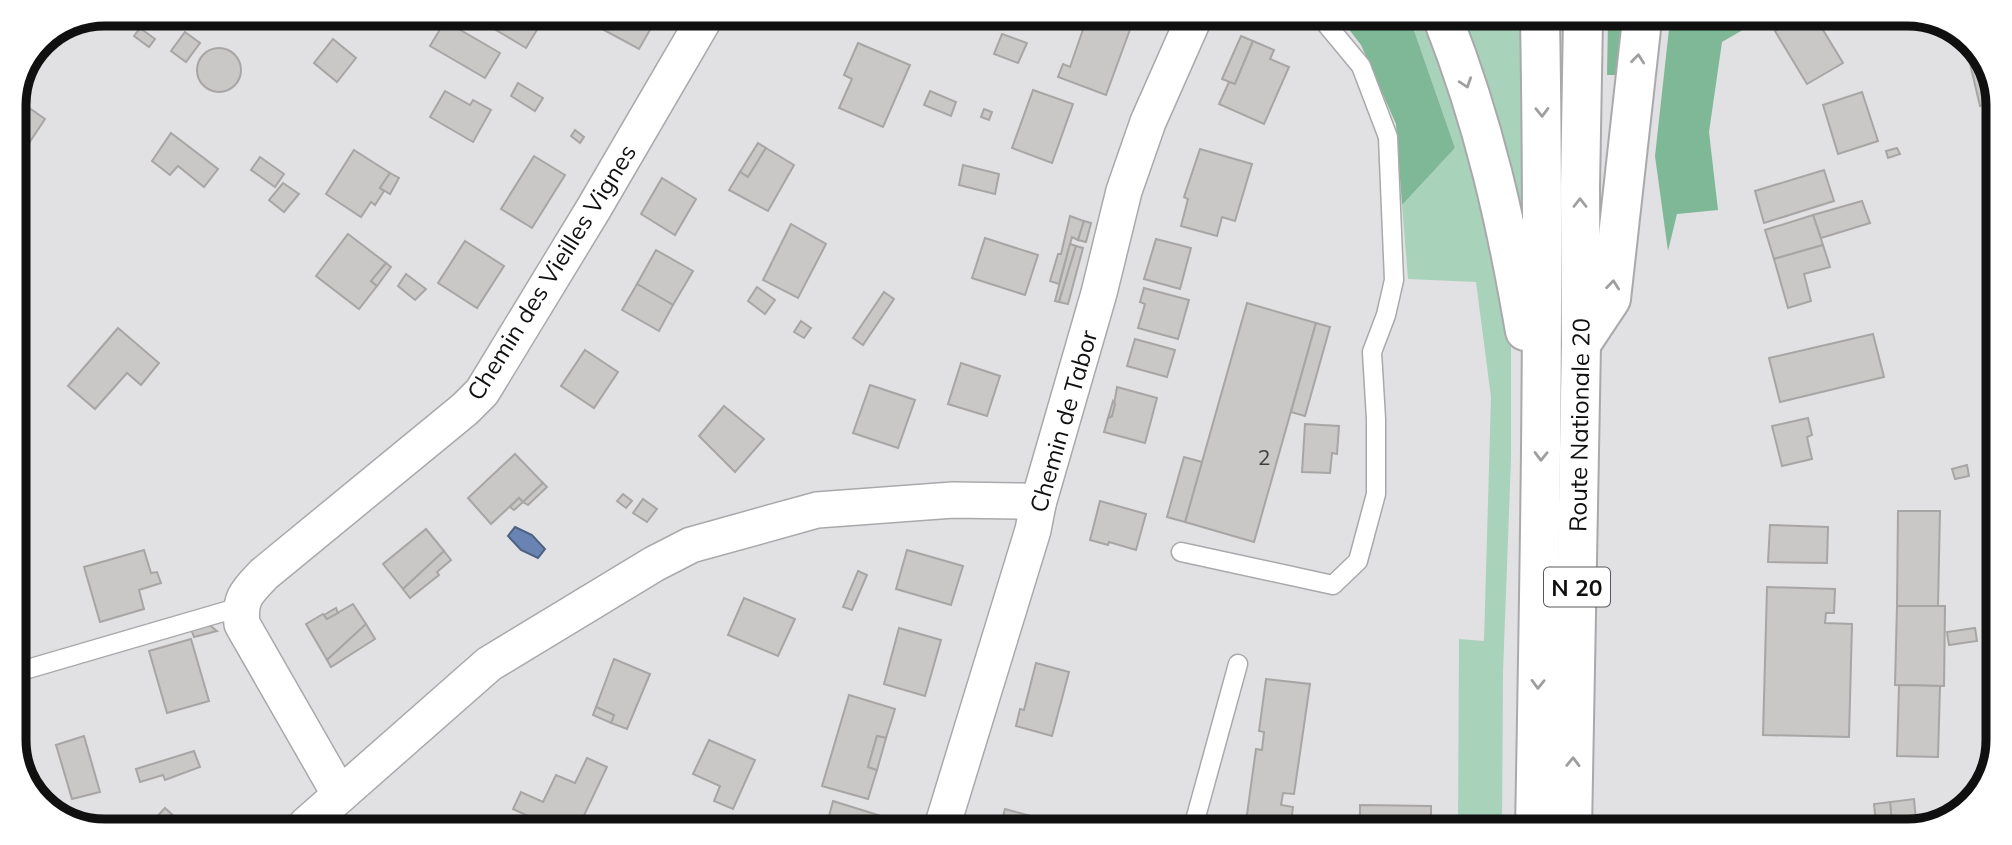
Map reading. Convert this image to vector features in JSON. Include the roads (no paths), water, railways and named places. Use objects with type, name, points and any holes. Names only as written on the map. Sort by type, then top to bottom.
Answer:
[{"type":"main road","points":[[1446,26],[1492,164],[1526,332],[1543,388]]},
{"type":"main road","name":"Route Nationale 20","points":[[1535,819],[1543,388],[1540,26]]},
{"type":"main road","name":"Route Nationale 20","points":[[1572,819],[1581,344],[1583,26]]},
{"type":"main road","points":[[1581,344],[1611,299],[1641,26]]},
{"type":"street","name":"Chemin des Vieilles Vignes","points":[[240,607],[249,590],[264,574],[465,409],[482,392],[700,26]]},
{"type":"street","name":"Chemin de Tabor","points":[[944,819],[1033,530],[1038,503],[1099,293],[1124,191],[1148,122],[1190,26]]},
{"type":"street","points":[[313,819],[489,664],[654,564],[691,545],[817,510],[953,500],[1038,503]]},
{"type":"street","points":[[240,607],[242,624],[340,795]]},
{"type":"lane","points":[[1181,552],[1333,585],[1359,561],[1376,494],[1376,419],[1372,352],[1386,315],[1394,280],[1388,137],[1361,66],[1328,26]]},
{"type":"lane","points":[[26,669],[240,607]]},
{"type":"lane","points":[[1195,819],[1238,664]]},
{"type":"water","points":[[515,527],[532,535],[545,549],[538,558],[521,550],[508,536]]}]
